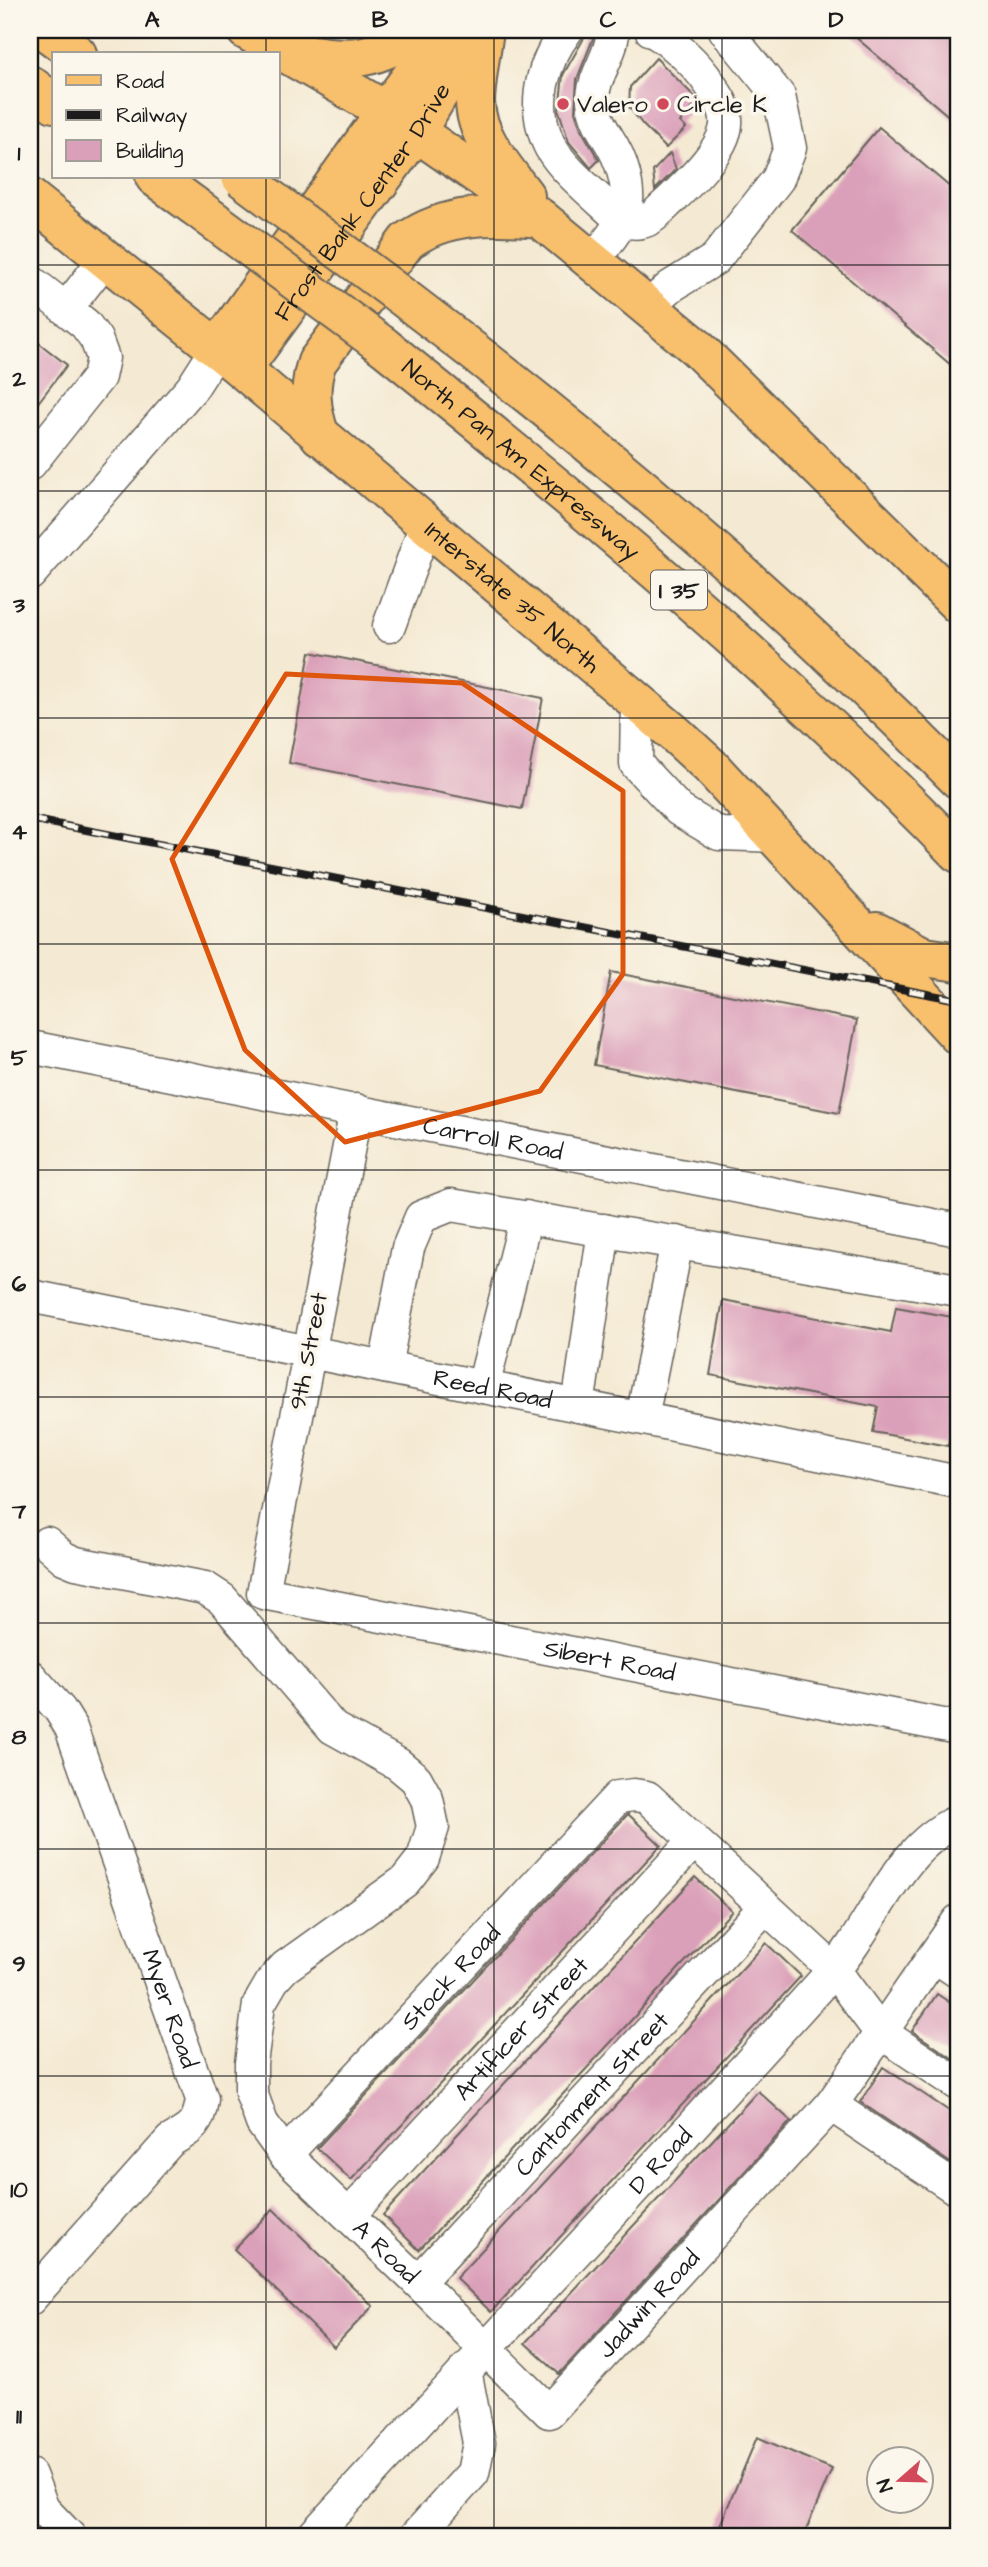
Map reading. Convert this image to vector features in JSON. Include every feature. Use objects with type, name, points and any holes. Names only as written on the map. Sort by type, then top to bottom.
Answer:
[{"type":"main road","points":[[44,30],[73,52]]},
{"type":"main road","points":[[246,30],[386,111],[541,218],[696,347],[958,604]]},
{"type":"main road","points":[[281,50],[335,59],[365,58],[398,45],[422,30]]},
{"type":"main road","name":"Frost Bank Center Drive","points":[[229,359],[386,111],[446,30]]},
{"type":"main road","name":"Frost Bank Center Drive","points":[[229,359],[416,132],[477,30]]},
{"type":"main road","points":[[484,30],[475,103],[482,132],[500,163],[541,218]]},
{"type":"main road","points":[[30,85],[52,102]]},
{"type":"main road","name":"North Pan Am Expressway","points":[[156,178],[382,345],[546,477],[823,718],[958,853]]},
{"type":"main road","name":"I 35","points":[[242,178],[526,391],[769,597],[958,779]]},
{"type":"main road","name":"Interstate 35 North","points":[[30,198],[229,359],[710,766],[853,918],[958,1035]]},
{"type":"main road","points":[[320,436],[311,397],[311,379],[317,362],[407,241],[423,230],[463,218],[508,215],[541,218]]},
{"type":"main road","points":[[853,918],[925,957],[958,962]]},
{"type":"street","points":[[567,30],[545,67],[540,94],[541,121],[548,143],[561,161],[622,221],[635,224],[647,222],[656,215],[708,161],[722,141],[727,118],[719,98],[703,75],[666,38],[651,30]]},
{"type":"street","points":[[593,261],[622,221],[627,205],[621,166],[595,113],[593,100],[595,86],[613,39],[613,30]]},
{"type":"street","points":[[648,307],[670,287],[715,259],[778,179],[790,148],[779,96],[725,30]]},
{"type":"street","points":[[66,309],[105,259]]},
{"type":"street","points":[[30,281],[85,324],[96,339],[103,358],[99,377],[30,464]]},
{"type":"street","points":[[30,574],[192,388],[211,377],[229,359]]},
{"type":"street","points":[[389,626],[426,524]]},
{"type":"street","points":[[637,702],[636,764],[679,810],[719,834],[776,836]]},
{"type":"street","name":"Carroll Road","points":[[30,1047],[958,1230]]},
{"type":"street","name":"9th Street","points":[[262,1593],[356,1110]]},
{"type":"street","points":[[385,1367],[408,1248],[421,1217],[451,1205],[958,1290]]},
{"type":"street","points":[[483,1387],[526,1217]]},
{"type":"street","points":[[578,1406],[604,1230]]},
{"type":"street","points":[[642,1418],[677,1242]]},
{"type":"street","name":"Reed Road","points":[[30,1296],[958,1482]]},
{"type":"street","name":"A Road","points":[[47,1543],[64,1558],[76,1563],[205,1588],[222,1599],[332,1728],[398,1764],[416,1779],[427,1799],[433,1827],[423,1858],[405,1881],[285,1967],[273,1980],[259,2004],[251,2063],[251,2092],[262,2123],[285,2155],[418,2282],[475,2360]]},
{"type":"street","name":"Sibert Road","points":[[262,1593],[958,1728]]},
{"type":"street","name":"Myer Road","points":[[30,1676],[60,1710],[71,1728],[202,2099],[200,2115],[191,2129],[170,2141],[30,2299]]},
{"type":"street","name":"Stock Road","points":[[285,2155],[618,1797],[647,1797],[694,1841]]},
{"type":"street","points":[[834,1970],[909,1861],[927,1841],[958,1821]]},
{"type":"street","points":[[694,1841],[834,1970],[880,2032],[958,2084]]},
{"type":"street","name":"Artificer Street","points":[[349,2215],[694,1841]]},
{"type":"street","name":"Cantonment Street","points":[[418,2282],[765,1907]]},
{"type":"street","name":"Jadwin Road","points":[[475,2360],[549,2412],[831,2105],[880,2032],[946,1964],[958,1922]]},
{"type":"street","name":"D Road","points":[[475,2360],[834,1970]]},
{"type":"street","points":[[831,2105],[958,2190]]},
{"type":"street","points":[[312,2537],[475,2360]]},
{"type":"street","points":[[415,2537],[473,2473],[479,2443],[475,2360]]},
{"type":"street","points":[[30,2474],[43,2509],[70,2537]]},
{"type":"highlighted area","points":[[286,674],[462,683],[623,791],[623,974],[540,1091],[345,1142],[245,1050],[172,859]]},
{"type":"building","points":[[585,30],[594,36],[577,79],[575,111],[581,129],[599,160],[591,168],[569,142],[559,111],[563,75],[583,40]]},
{"type":"building","points":[[847,30],[958,30],[958,124]]},
{"type":"building","name":"Circle K","points":[[656,58],[699,101],[680,122],[686,128],[666,148],[629,107],[630,87]]},
{"type":"building","points":[[879,127],[958,194],[958,371],[792,230]]},
{"type":"building","points":[[670,153],[676,169],[655,190],[653,171]]},
{"type":"building","points":[[30,336],[67,365],[30,413]]},
{"type":"building","points":[[310,652],[543,698],[522,809],[289,763]]},
{"type":"building","points":[[611,972],[857,1020],[839,1113],[594,1065]]},
{"type":"building","points":[[723,1300],[891,1332],[896,1307],[958,1318],[958,1390],[948,1446],[873,1432],[878,1407],[710,1375]]},
{"type":"building","points":[[628,1814],[661,1845],[351,2180],[317,2148]]},
{"type":"building","points":[[695,1877],[732,1911],[419,2250],[383,2215]]},
{"type":"building","points":[[766,1943],[801,1976],[491,2312],[456,2278]]},
{"type":"building","points":[[937,1994],[958,2008],[958,2062],[912,2031]]},
{"type":"building","points":[[883,2067],[958,2117],[958,2168],[860,2102]]},
{"type":"building","points":[[758,2091],[791,2121],[559,2374],[525,2343]]},
{"type":"building","points":[[273,2209],[373,2306],[334,2347],[234,2249]]},
{"type":"building","points":[[757,2437],[832,2469],[803,2537],[715,2537]]},
{"type":"railway","points":[[30,819],[958,1000]]},
{"type":"place","name":"Valero","points":[[563,104]]},
{"type":"place","name":"Circle K","points":[[663,104]]}]
